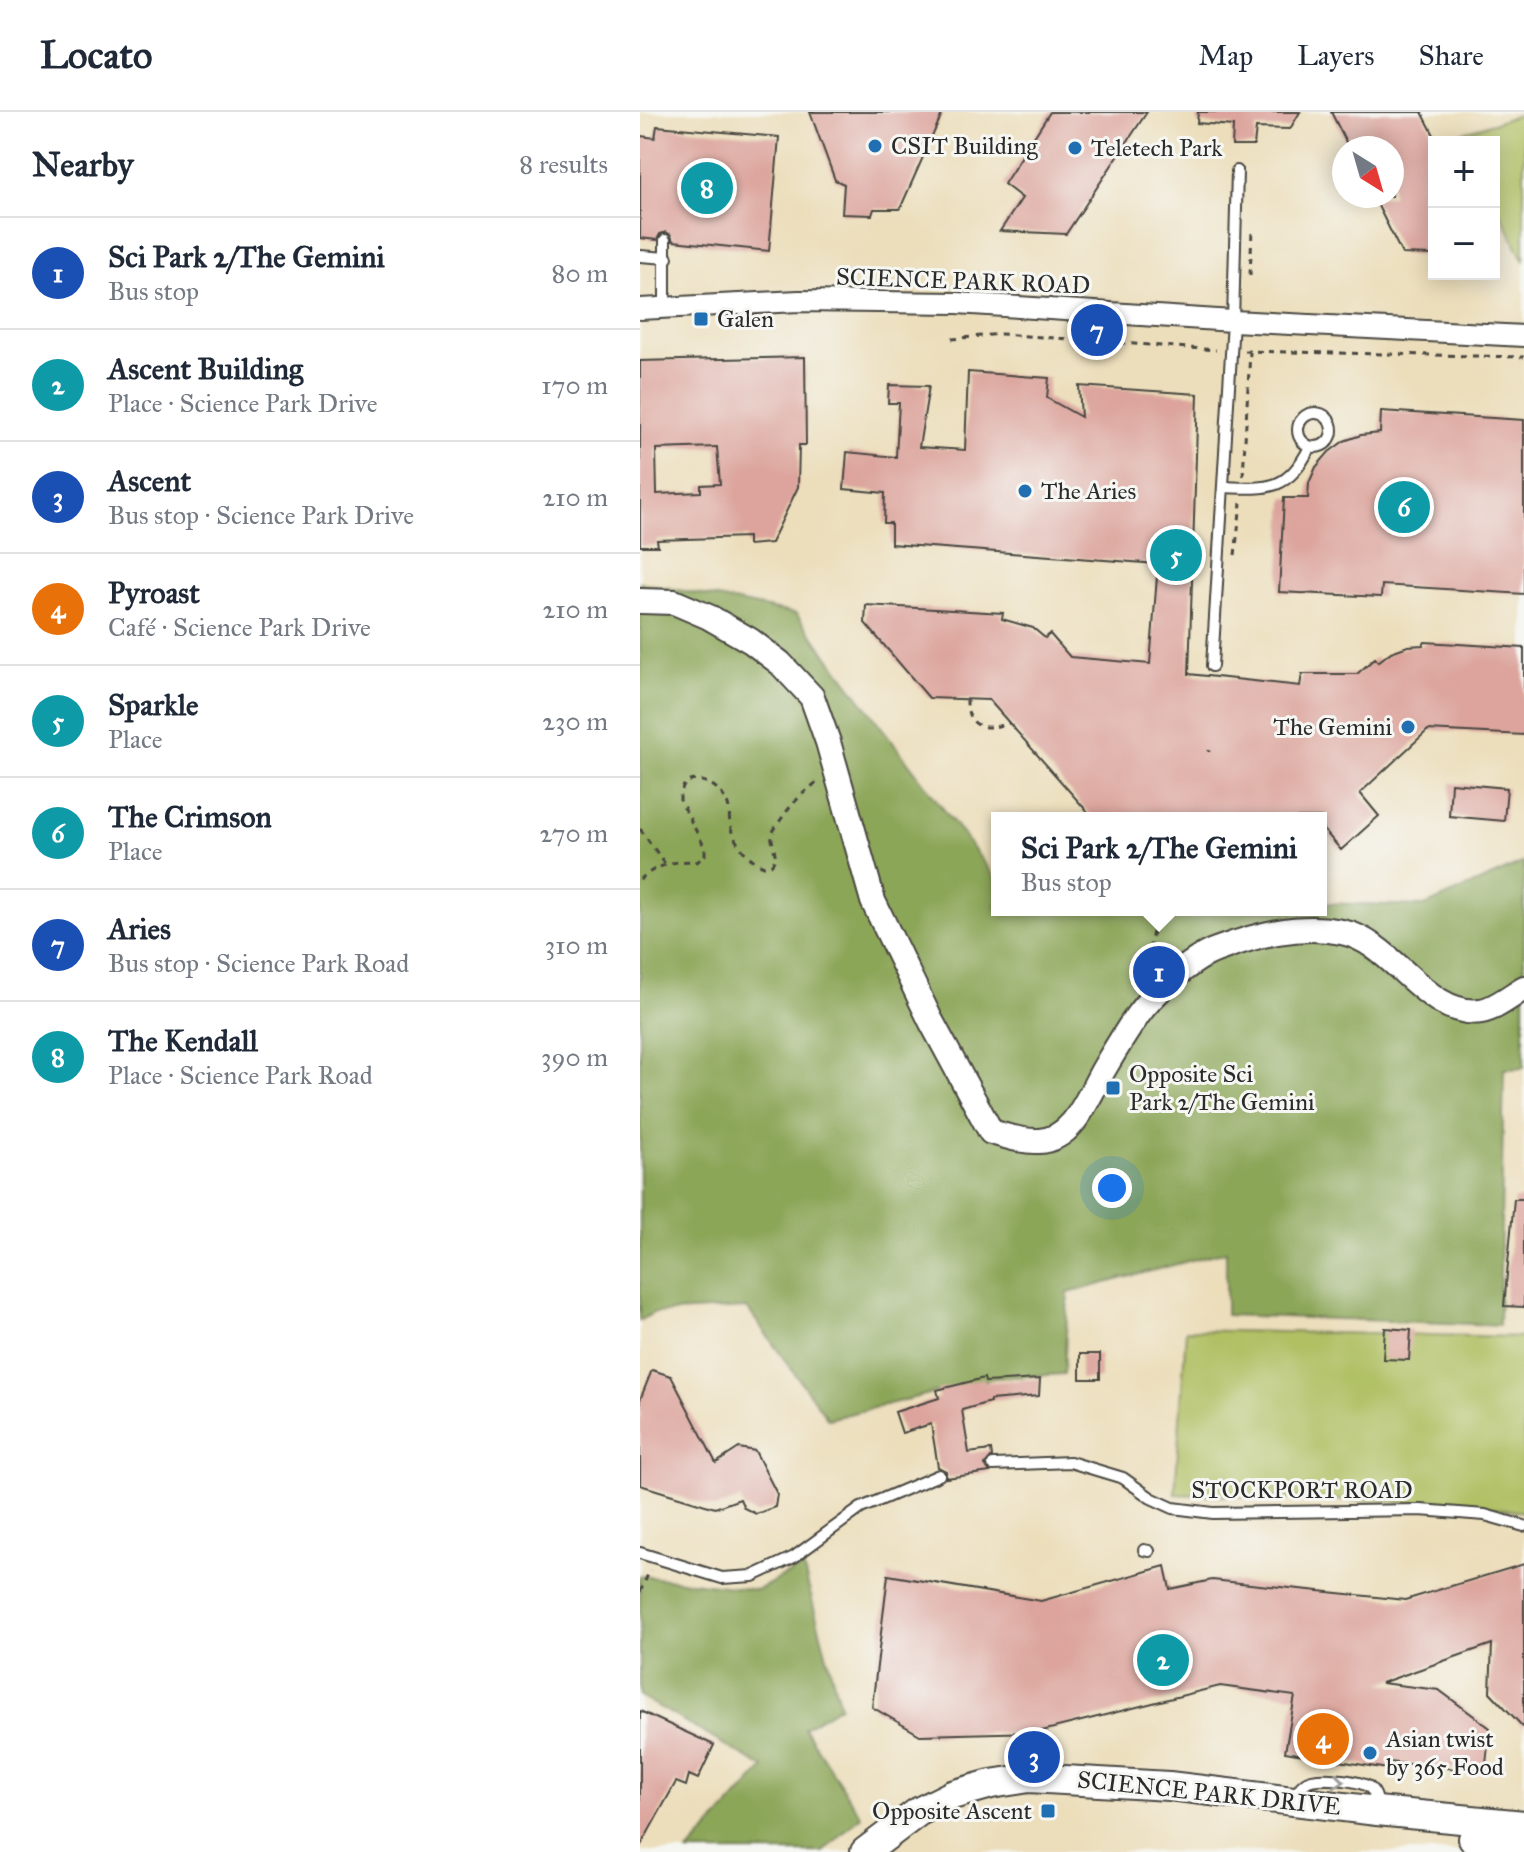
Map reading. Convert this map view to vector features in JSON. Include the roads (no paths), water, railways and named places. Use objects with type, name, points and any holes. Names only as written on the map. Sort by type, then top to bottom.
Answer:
[{"type":"main road","name":"SCIENCE PARK DRIVE","points":[[865,1852],[991,1784],[1029,1778],[1524,1830]]},
{"type":"main road","name":"SCIENCE PARK DRIVE","points":[[1168,1794],[1295,1802],[1524,1830]]},
{"type":"main road","name":"SCIENCE PARK DRIVE","points":[[891,1852],[922,1819]]},
{"type":"street","name":"SCIENCE PARK ROAD","points":[[640,309],[818,301],[957,303],[1524,336]]},
{"type":"street","points":[[640,601],[674,602],[720,623],[780,663],[812,697],[828,742],[873,901],[937,1034],[991,1132],[1040,1141],[1060,1134],[1084,1108],[1102,1070],[1140,1012],[1177,975],[1213,951],[1269,933],[1298,929],[1343,932],[1373,945],[1441,1002],[1461,1011],[1484,1011],[1524,988]]},
{"type":"lane","points":[[1212,666],[1232,351],[1237,171]]},
{"type":"lane","points":[[665,240],[665,307]]},
{"type":"lane","points":[[640,256],[667,258]]},
{"type":"lane","points":[[1224,487],[1264,489],[1300,468],[1310,447]]},
{"type":"lane","name":"STOCKPORT ROAD","points":[[993,1465],[1070,1462],[1123,1478],[1151,1498],[1173,1508],[1213,1513],[1420,1510],[1485,1515],[1524,1526]]},
{"type":"lane","points":[[640,1553],[722,1578],[753,1576],[794,1557],[861,1508],[939,1475]]},
{"type":"place","name":"CSIT Building","points":[[875,146]]},
{"type":"place","name":"Teletech Park","points":[[1075,148]]},
{"type":"place","name":"The Kendall","points":[[707,188]]},
{"type":"place","name":"Galen","points":[[701,319]]},
{"type":"place","name":"Aries","points":[[1097,330]]},
{"type":"place","name":"The Aries","points":[[1025,491]]},
{"type":"place","name":"The Crimson","points":[[1404,507]]},
{"type":"place","name":"Sparkle","points":[[1176,555]]},
{"type":"place","name":"The Gemini","points":[[1408,727]]},
{"type":"place","name":"Sci Park 2/The Gemini","points":[[1159,972]]},
{"type":"place","name":"Opposite Sci Park 2/The Gemini","points":[[1113,1088]]},
{"type":"place","name":"Ascent Building","points":[[1163,1660]]},
{"type":"place","name":"Pyroast","points":[[1323,1739]]},
{"type":"place","name":"Asian twist by 365 Food","points":[[1370,1753]]},
{"type":"place","name":"Ascent","points":[[1034,1757]]},
{"type":"place","name":"Opposite Ascent","points":[[1048,1811]]}]
